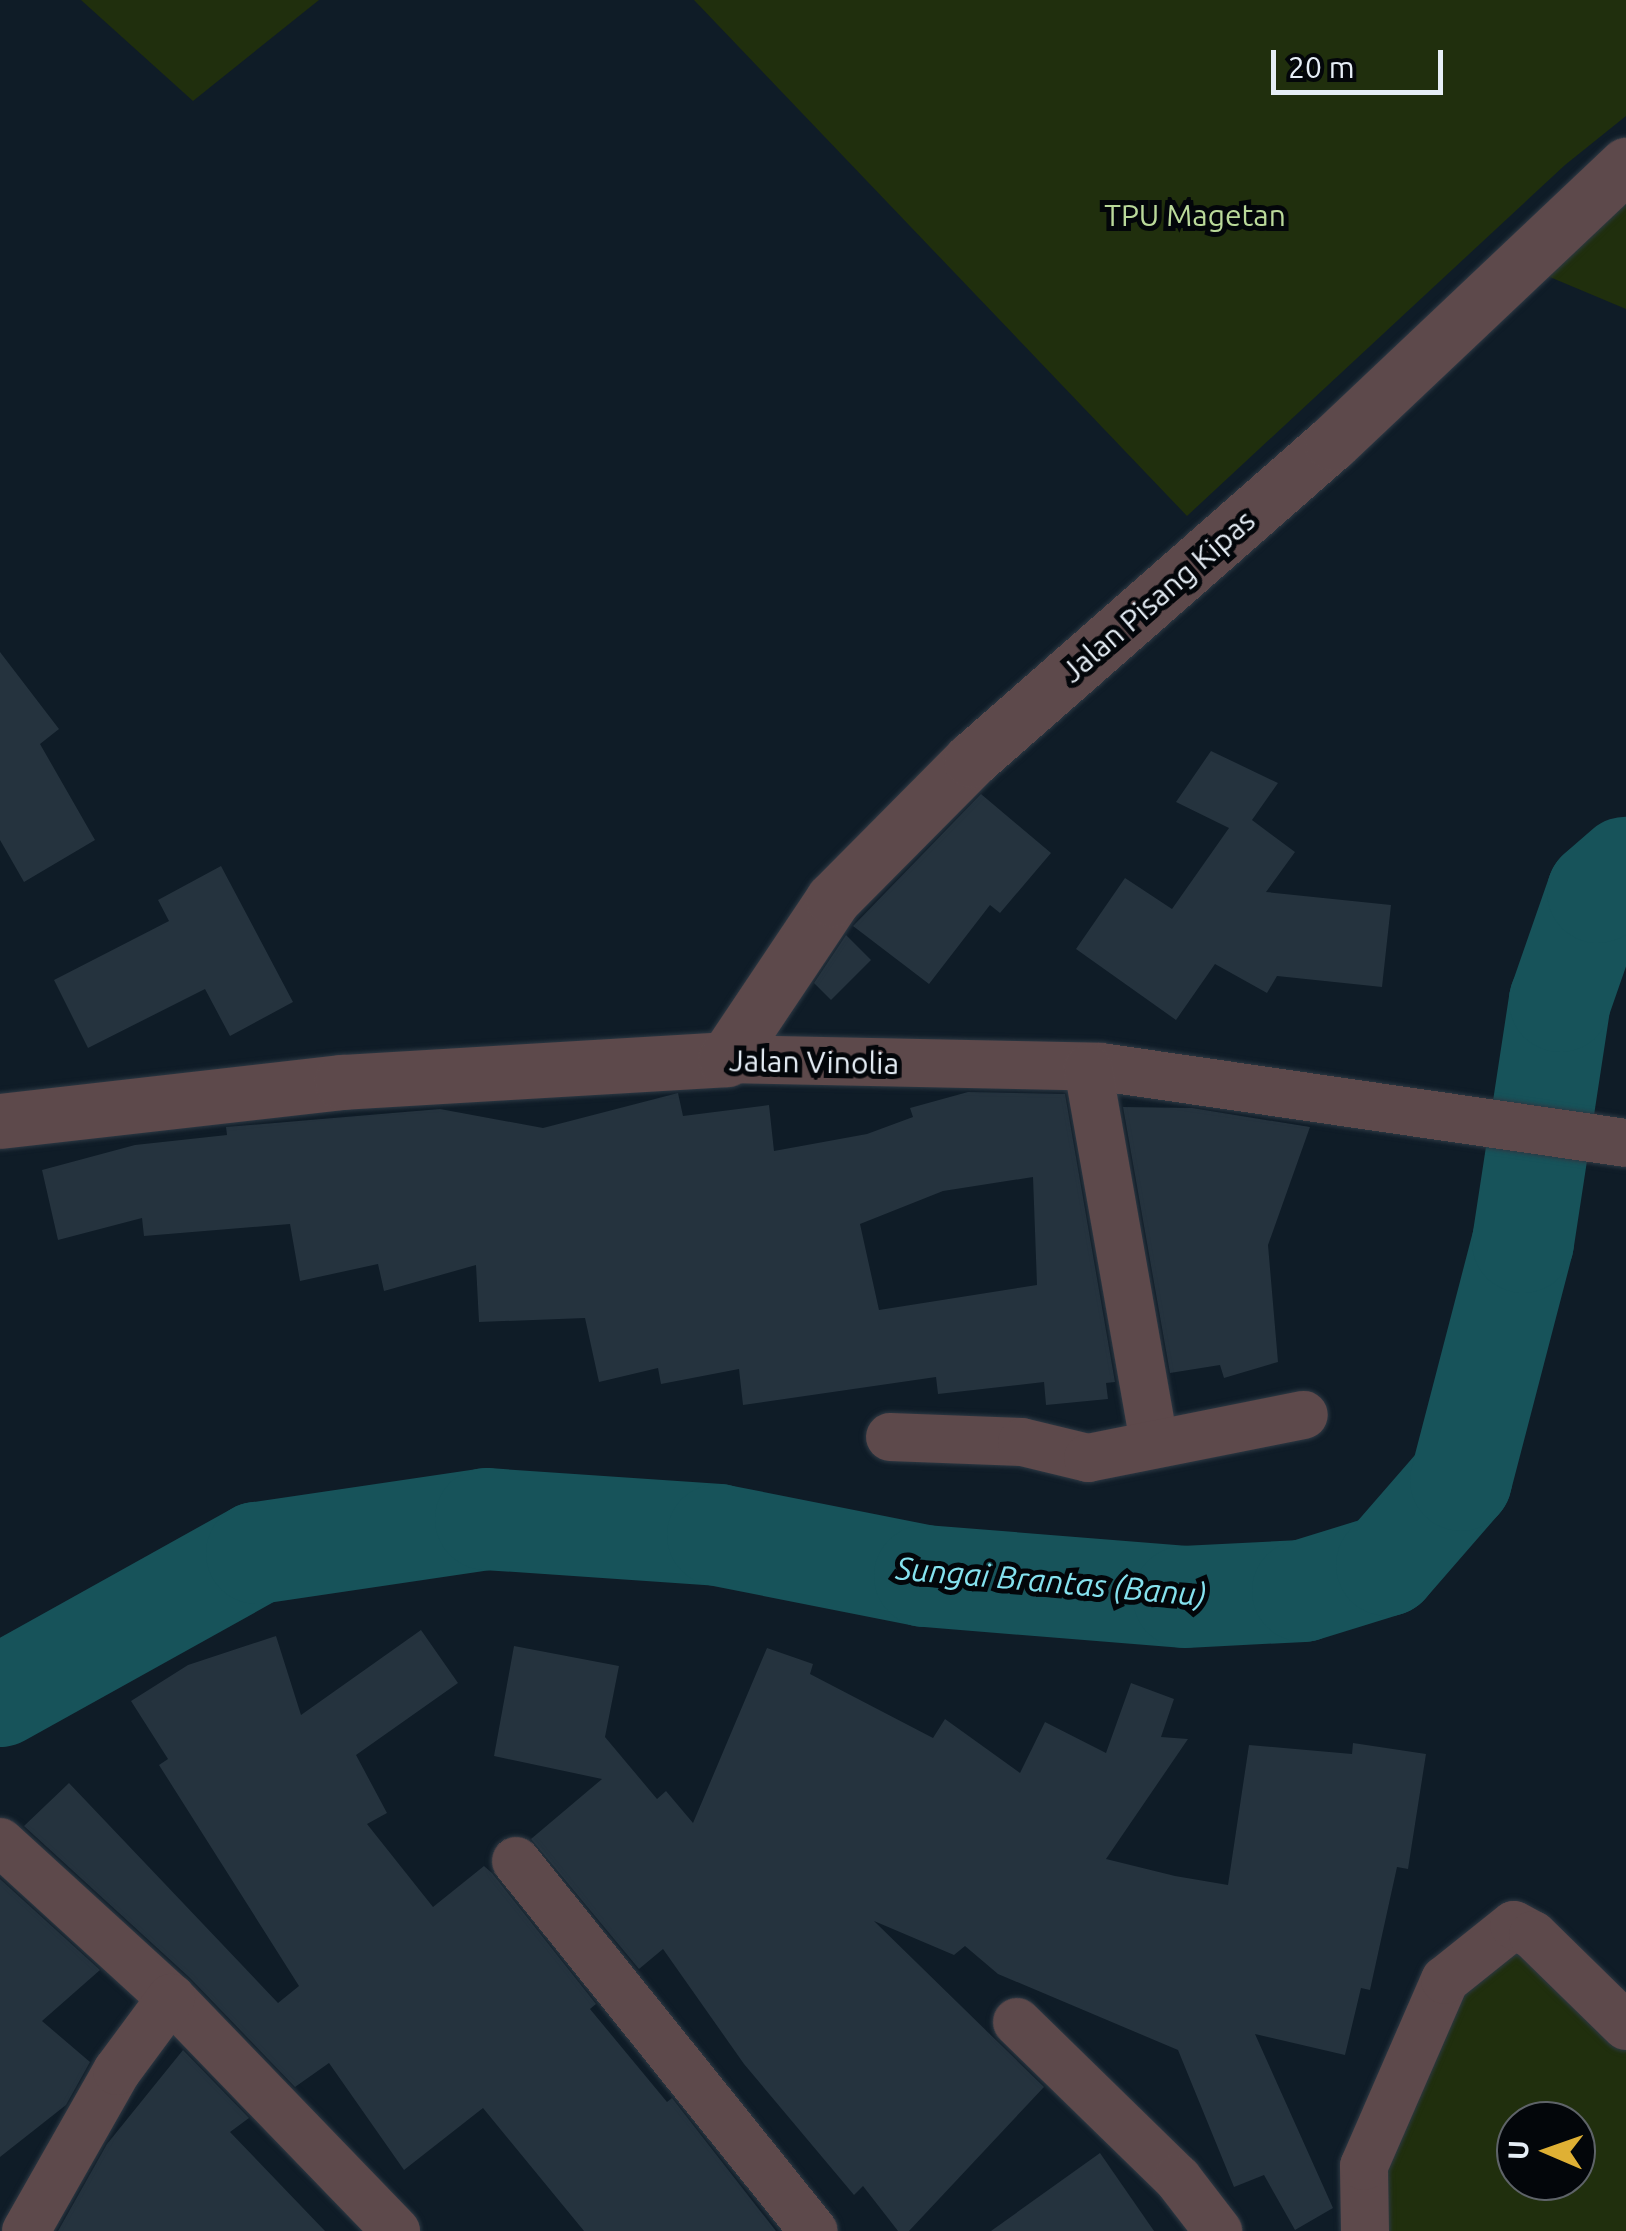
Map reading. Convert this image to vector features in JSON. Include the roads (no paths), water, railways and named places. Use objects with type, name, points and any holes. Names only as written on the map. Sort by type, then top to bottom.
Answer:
[{"type":"street","name":"Jalan Pisang Kipas","points":[[726,1059],[833,899],[971,760],[1332,443],[1626,165]]},
{"type":"street","name":"Jalan Vinolia","points":[[0,1121],[342,1082],[726,1059],[1088,1068],[1388,1106],[1626,1143]]},
{"type":"street","points":[[1088,1068],[1154,1443]]},
{"type":"street","points":[[890,1438],[1022,1442],[1088,1458],[1304,1415]]},
{"type":"street","points":[[0,1842],[171,1998],[396,2231]]},
{"type":"street","points":[[516,1860],[814,2231]]},
{"type":"street","points":[[1365,2231],[1364,2166],[1445,1980],[1514,1925],[1533,1935],[1626,2026]]},
{"type":"street","points":[[26,2231],[117,2071],[171,1998]]},
{"type":"street","points":[[1018,2022],[1178,2178],[1218,2231]]},
{"type":"waterway","name":"Sungai Brantas (Banu)","points":[[0,1696],[257,1553],[486,1519],[718,1535],[925,1576],[1184,1597],[1303,1591],[1387,1565],[1461,1480],[1523,1242],[1560,1001],[1598,892],[1626,868]]},
{"type":"park label","name":"TPU Magetan","points":[[1195,215]]}]
